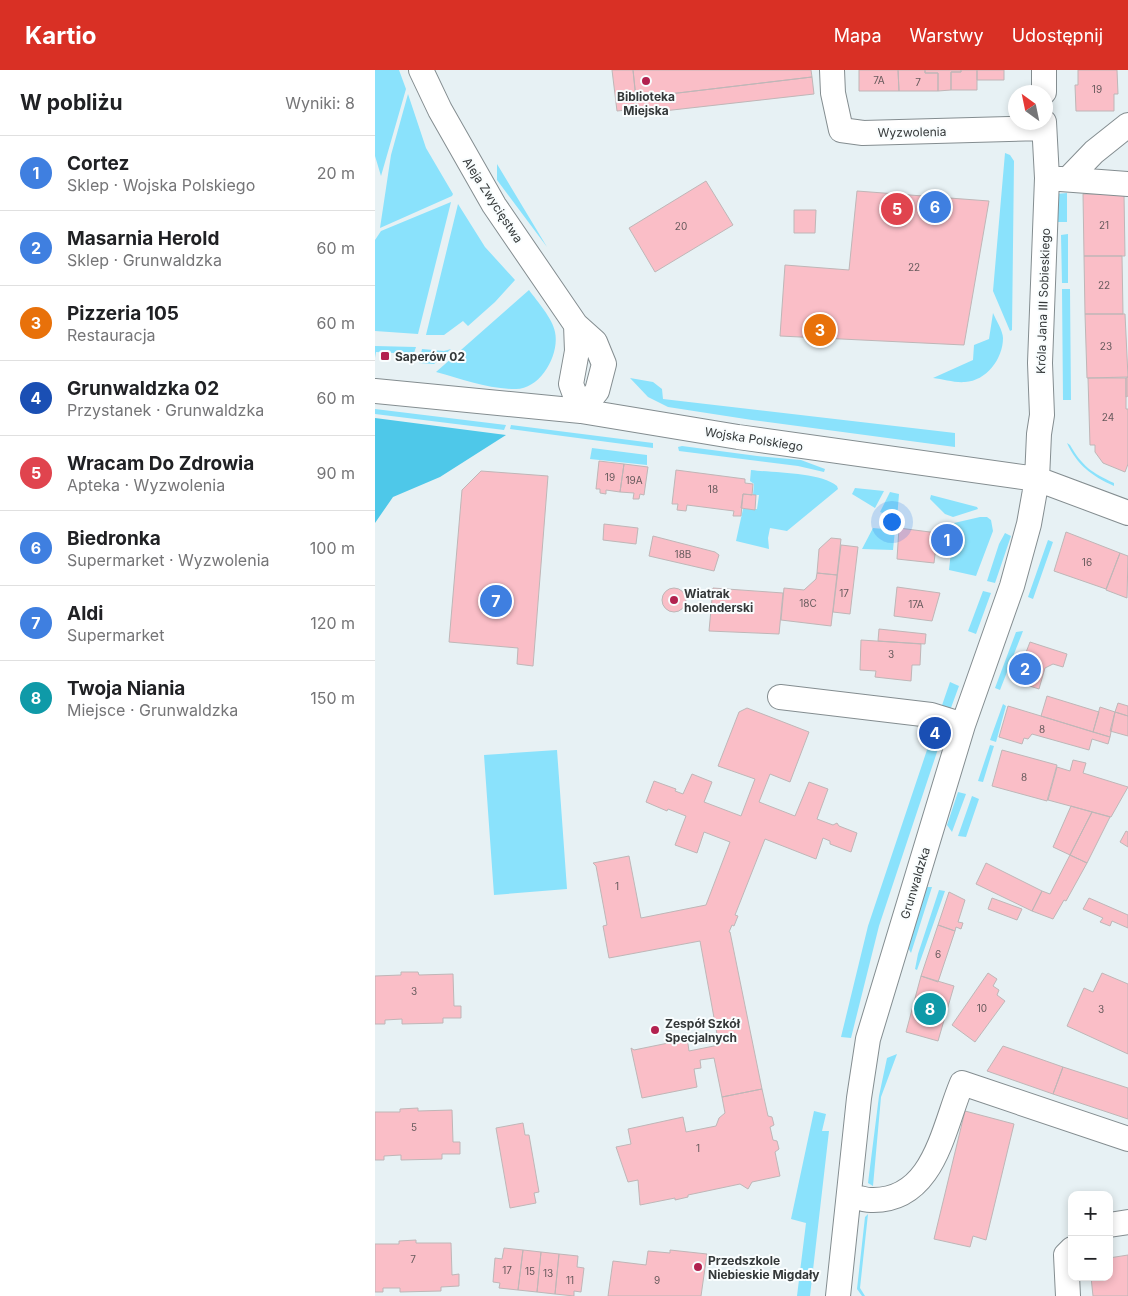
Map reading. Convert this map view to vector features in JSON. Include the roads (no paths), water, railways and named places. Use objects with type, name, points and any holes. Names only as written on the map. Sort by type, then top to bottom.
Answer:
[{"type":"street","name":"Aleja Zwycięstwa","points":[[421,70],[440,110],[479,181],[577,325],[595,342],[604,364],[597,391],[581,411]]},
{"type":"street","name":"Wyzwolenia","points":[[832,70],[833,93],[841,130],[863,133],[1008,127]]},
{"type":"street","points":[[1044,70],[1044,85]]},
{"type":"street","points":[[1058,178],[1128,125]]},
{"type":"street","name":"Króla Jana III Sobieskiego","points":[[1037,479],[1039,434],[1042,415],[1040,363],[1058,178],[1045,130]]},
{"type":"street","points":[[1058,178],[1128,184]]},
{"type":"street","name":"Wojska Polskiego","points":[[375,391],[581,411],[739,437],[1037,479],[1128,513]]},
{"type":"street","name":"Grunwaldzka","points":[[838,1296],[867,1039],[963,725],[1012,586],[1029,524],[1037,479]]},
{"type":"street","points":[[780,697],[931,715],[963,725]]},
{"type":"street","points":[[849,1195],[871,1200],[894,1198],[916,1185],[934,1160],[962,1083],[1128,1139]]},
{"type":"street","points":[[1113,1224],[1128,1222]]},
{"type":"street","points":[[1068,1253],[1066,1255],[1068,1296]]},
{"type":"place","name":"Biblioteka Miejska","points":[[646,81]]},
{"type":"place","name":"Biedronka","points":[[935,207]]},
{"type":"place","name":"Wracam Do Zdrowia","points":[[897,209]]},
{"type":"place","name":"Pizzeria 105","points":[[820,330]]},
{"type":"place","name":"Saperów 02","points":[[385,356]]},
{"type":"place","name":"Cortez","points":[[947,540]]},
{"type":"place","name":"Wiatrak holenderski","points":[[674,600]]},
{"type":"place","name":"Aldi","points":[[496,601]]},
{"type":"place","name":"Masarnia Herold","points":[[1025,669]]},
{"type":"place","name":"Grunwaldzka 02","points":[[935,733]]},
{"type":"place","name":"Twoja Niania","points":[[930,1009]]},
{"type":"place","name":"Zespół Szkół Specjalnych","points":[[655,1030]]},
{"type":"place","name":"Przedszkole Niebieskie Migdały","points":[[698,1267]]}]
